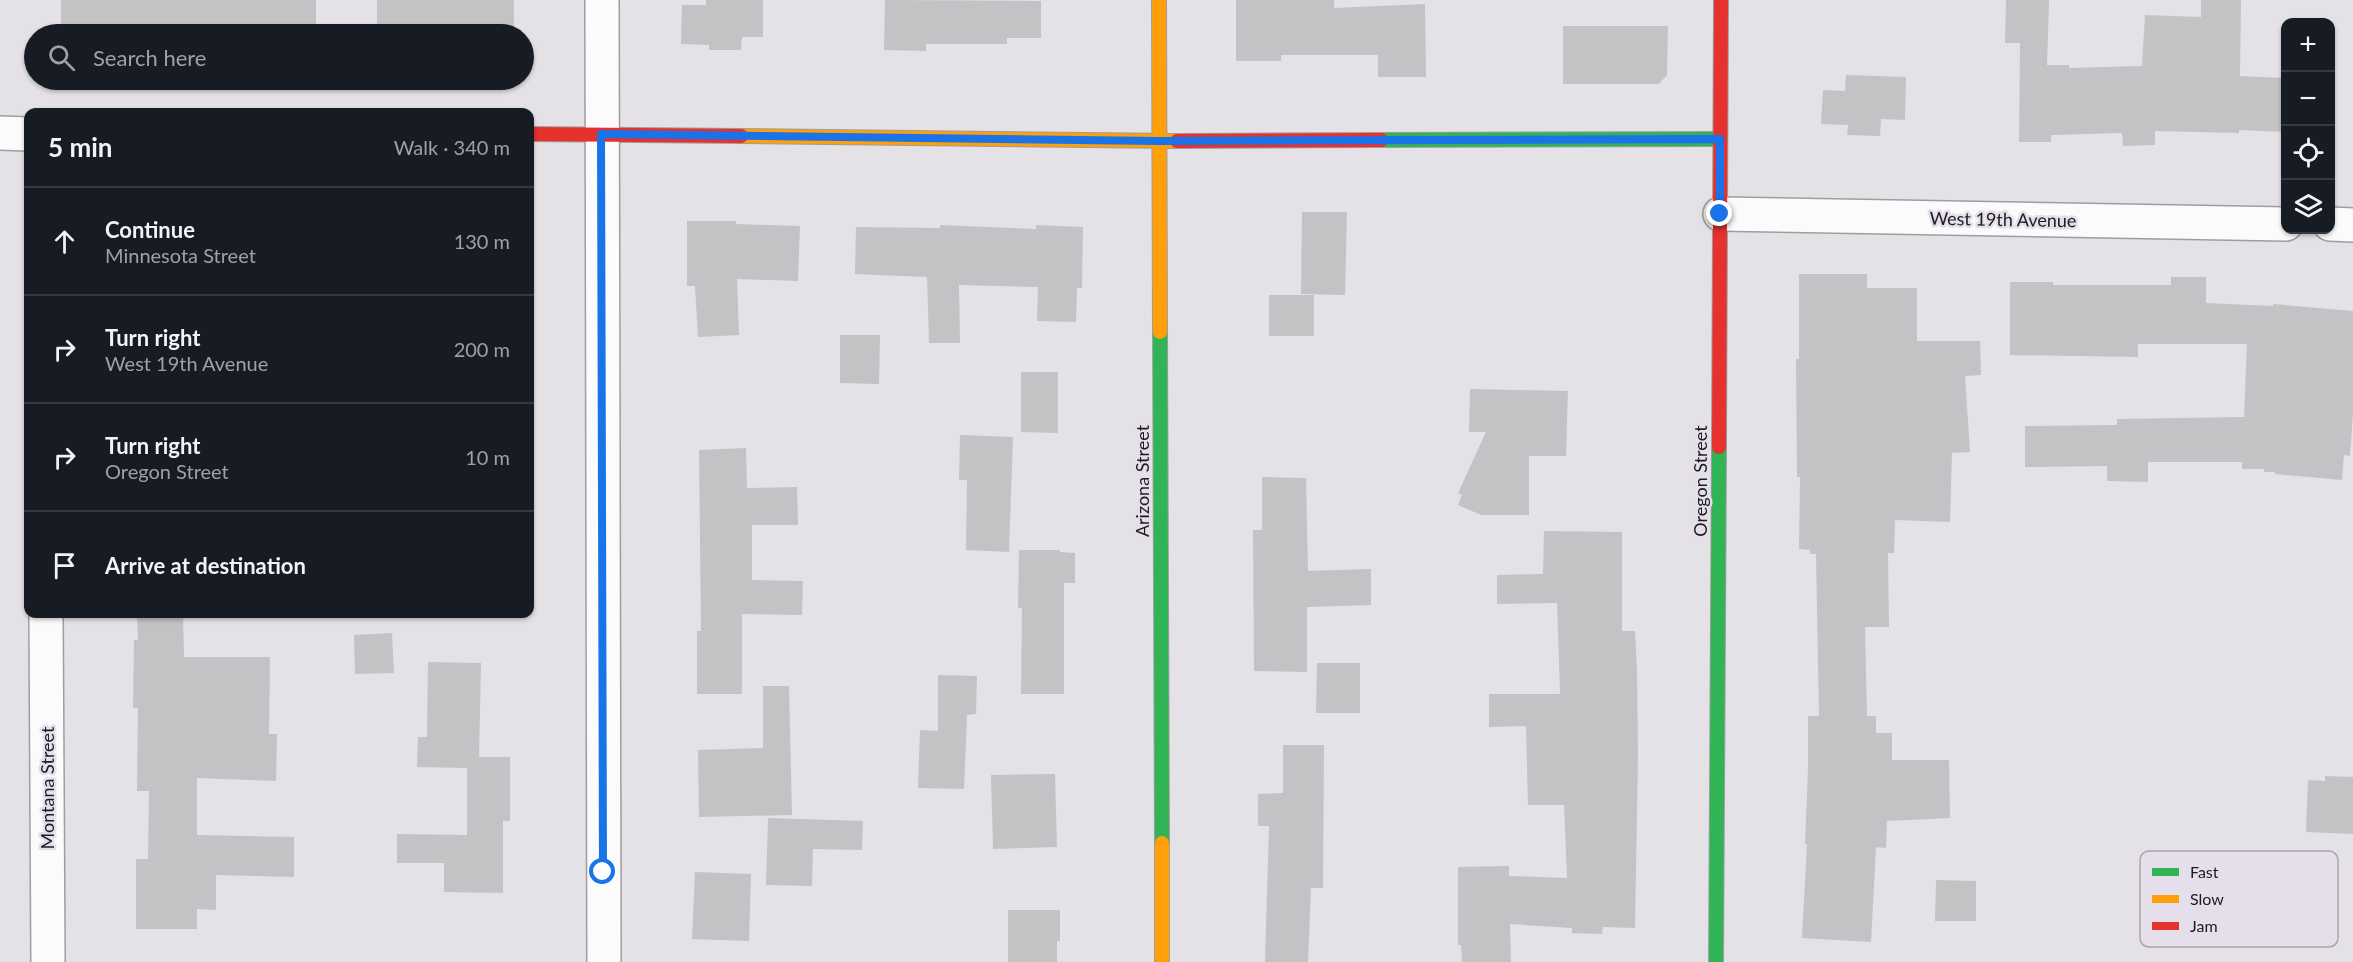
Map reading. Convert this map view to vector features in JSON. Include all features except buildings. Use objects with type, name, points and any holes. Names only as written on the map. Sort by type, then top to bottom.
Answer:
[{"type":"street","points":[[602,0],[604,962]]},
{"type":"street","name":"Arizona Street","points":[[1159,0],[1161,962]]},
{"type":"street","name":"Oregon Street","points":[[1716,962],[1721,0]]},
{"type":"street","points":[[0,133],[24,134]]},
{"type":"street","points":[[534,134],[1159,141],[1720,139]]},
{"type":"street","name":"West 19th Avenue","points":[[1720,214],[2281,224]]},
{"type":"street","points":[[2335,224],[2353,225]]},
{"type":"street","name":"Montana Street","points":[[46,618],[48,962]]},
{"type":"traffic: fast","points":[[1381,140],[1720,139]]},
{"type":"traffic: fast","points":[[1160,332],[1162,843]]},
{"type":"traffic: fast","points":[[1716,962],[1719,447]]},
{"type":"traffic: slow","points":[[1159,0],[1160,332]]},
{"type":"traffic: slow","points":[[741,136],[1177,141]]},
{"type":"traffic: slow","points":[[1162,843],[1162,962]]},
{"type":"traffic: jam","points":[[1719,447],[1721,0]]},
{"type":"traffic: jam","points":[[534,134],[741,136]]},
{"type":"traffic: jam","points":[[1177,141],[1381,140]]},
{"type":"route","points":[[603,872],[601,134],[1159,141],[1720,139],[1720,214]]}]
